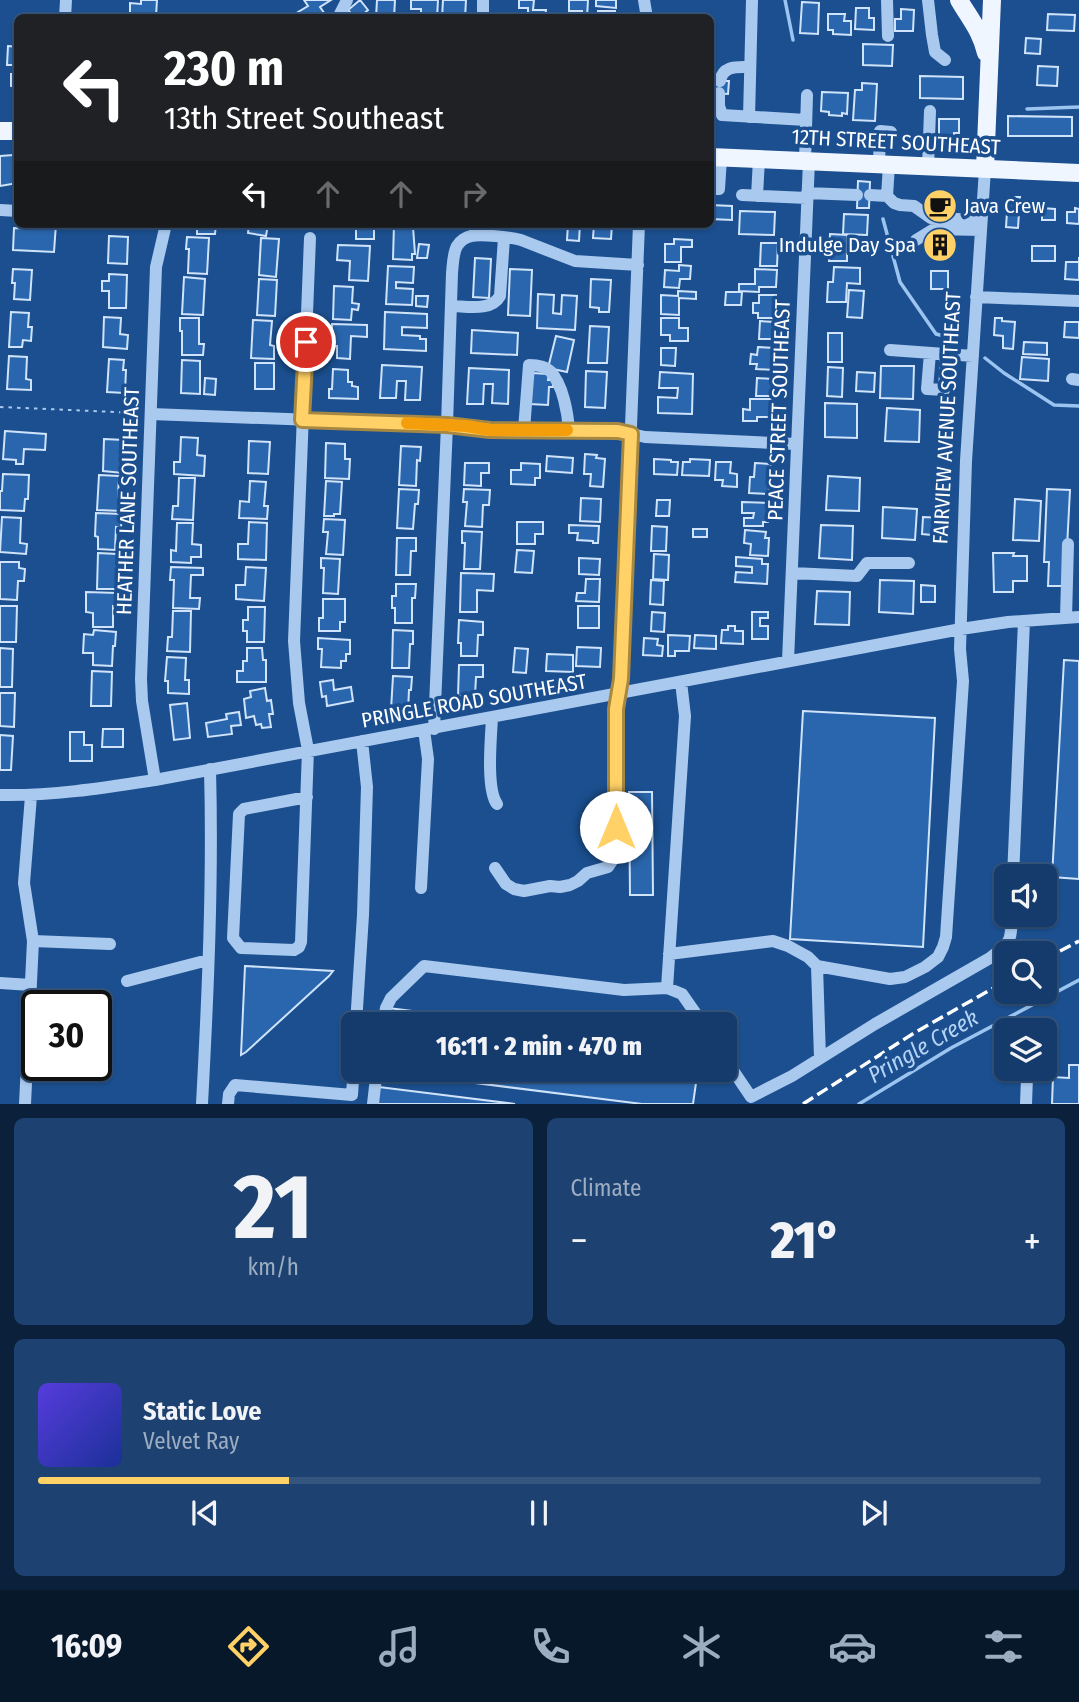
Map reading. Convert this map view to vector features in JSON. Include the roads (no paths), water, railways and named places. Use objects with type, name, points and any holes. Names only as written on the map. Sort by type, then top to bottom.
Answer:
[{"type":"main road","points":[[960,0],[977,8],[992,3]]},
{"type":"main road","points":[[960,0],[975,22],[990,66]]},
{"type":"main road","name":"FAIRVIEW AVENUE SOUTHEAST","points":[[985,169],[992,3]]},
{"type":"main road","name":"12TH STREET SOUTHEAST","points":[[716,157],[1079,173]]},
{"type":"street","points":[[748,117],[752,0]]},
{"type":"street","points":[[887,0],[888,36]]},
{"type":"street","points":[[929,0],[935,52],[945,60]]},
{"type":"street","points":[[750,67],[729,68],[723,72],[719,106],[722,115],[806,120]]},
{"type":"street","name":"PEACE STREET SOUTHEAST","points":[[788,661],[807,196],[807,95]]},
{"type":"street","points":[[928,167],[930,111]]},
{"type":"street","points":[[891,132],[880,131],[887,195],[894,203],[914,206],[930,218],[981,225]]},
{"type":"street","points":[[714,189],[719,189],[716,157]]},
{"type":"street","points":[[757,196],[759,159]]},
{"type":"street","name":"FAIRVIEW AVENUE SOUTHEAST","points":[[817,966],[890,979],[905,977],[938,957],[946,937],[963,681],[960,649],[966,461],[985,169]]},
{"type":"street","points":[[742,195],[887,195]]},
{"type":"street","points":[[915,240],[934,229],[981,225]]},
{"type":"street","name":"HEATHER LANE SOUTHEAST","points":[[155,780],[141,679],[156,267],[165,228]]},
{"type":"street","points":[[495,869],[506,884],[514,889],[524,891],[560,887],[578,881],[587,873],[608,867],[615,851],[616,709],[621,679],[639,228]]},
{"type":"street","points":[[421,888],[454,255],[458,245],[471,236],[504,237],[521,240],[575,261],[638,265]]},
{"type":"street","points":[[451,306],[486,306],[497,301],[500,296],[504,237]]},
{"type":"street","points":[[307,797],[244,809],[239,814],[233,938],[241,948],[294,950],[299,947],[302,923],[307,797],[308,750],[299,703],[293,642],[310,238]]},
{"type":"street","points":[[976,297],[1079,301]]},
{"type":"street","points":[[890,350],[973,356]]},
{"type":"street","points":[[930,353],[927,389],[944,390],[946,354]]},
{"type":"street","points":[[524,430],[529,365],[537,365],[549,370],[556,379],[568,415],[569,430]]},
{"type":"street","points":[[151,414],[447,425],[490,430],[618,431],[645,437],[797,444]]},
{"type":"street","points":[[1068,544],[1072,618]]},
{"type":"street","points":[[792,573],[857,576],[867,563],[909,563]]},
{"type":"street","name":"PRINGLE ROAD SOUTHEAST","points":[[0,796],[60,794],[155,780],[961,629],[1072,618]]},
{"type":"street","points":[[1014,864],[1024,621]]},
{"type":"street","points":[[667,988],[685,716],[681,682]]},
{"type":"street","points":[[492,718],[492,797],[497,804]]},
{"type":"street","points":[[357,1012],[367,787],[362,741]]},
{"type":"street","points":[[202,1104],[212,832],[211,769]]},
{"type":"street","points":[[0,983],[31,990],[33,941],[24,883],[30,796]]},
{"type":"street","points":[[737,1081],[747,1100],[792,1076],[875,1024],[990,958],[1006,947],[1012,935],[1012,927]]},
{"type":"street","points":[[33,941],[110,944]]},
{"type":"street","points":[[669,954],[773,941],[808,957],[817,966],[820,1058]]},
{"type":"street","points":[[127,981],[208,960]]},
{"type":"street","points":[[385,1012],[391,998],[424,966],[624,989],[667,988],[682,994],[695,1012]]},
{"type":"street","points":[[25,1104],[26,1081]]},
{"type":"street","points":[[1026,1104],[1027,1081]]},
{"type":"street","points":[[228,1104],[229,1094],[235,1085],[352,1095],[353,1082]]},
{"type":"street","points":[[373,1104],[376,1082]]},
{"type":"waterway","points":[[785,0],[793,40]]},
{"type":"waterway","points":[[1027,109],[1079,107]]},
{"type":"waterway","points":[[883,219],[900,282],[936,334],[956,339]]},
{"type":"waterway","points":[[985,358],[1054,405],[1079,406]]},
{"type":"waterway","name":"Pringle Creek","points":[[859,1104],[951,1048],[1079,980]]},
{"type":"railway","points":[[1057,953],[1079,941]]},
{"type":"railway","points":[[803,1104],[914,1033],[994,988]]},
{"type":"place","name":"Java Crew","points":[[940,206]]},
{"type":"place","name":"Indulge Day Spa","points":[[940,245]]}]
